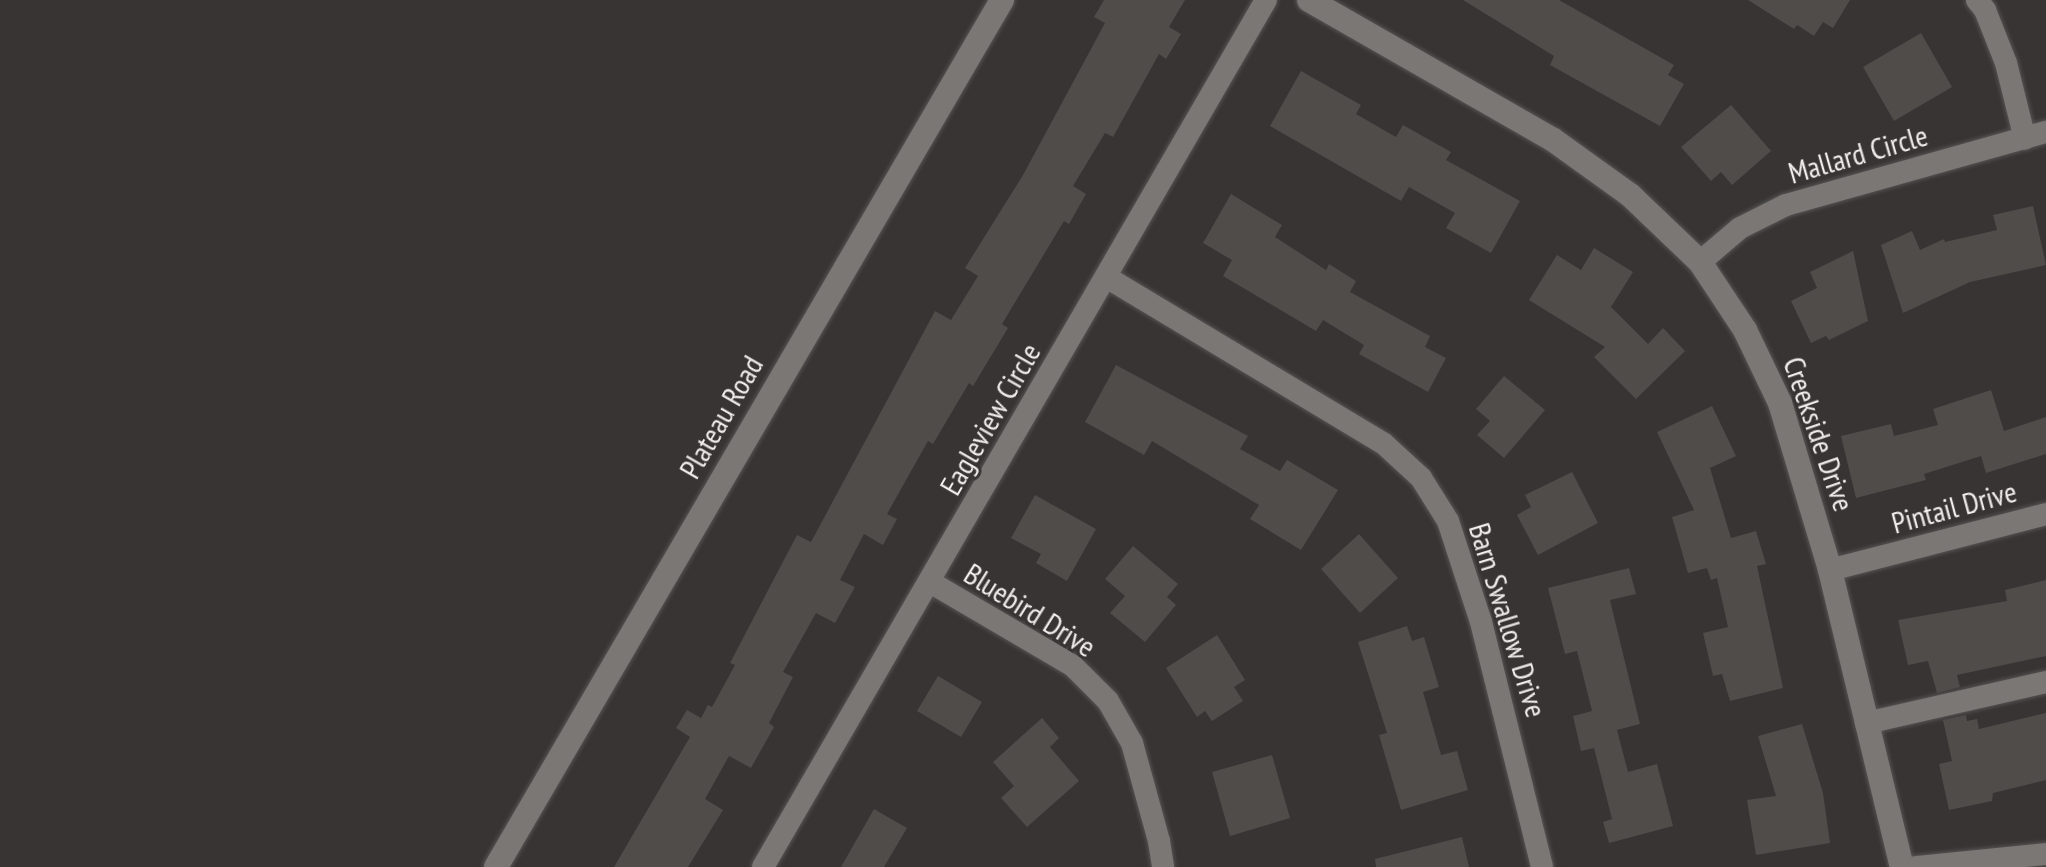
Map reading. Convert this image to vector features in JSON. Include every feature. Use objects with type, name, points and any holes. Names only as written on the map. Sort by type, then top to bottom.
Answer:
[{"type":"street","name":"Plateau Road","points":[[496,867],[1002,0]]},
{"type":"street","name":"Eagleview Circle","points":[[763,867],[1108,278],[1266,0]]},
{"type":"street","name":"Creekside Drive","points":[[1309,0],[1552,139],[1630,195],[1700,262],[1745,330],[1780,403],[1830,570],[1902,867]]},
{"type":"street","points":[[1977,0],[1985,10],[2035,136]]},
{"type":"street","name":"Mallard Circle","points":[[1700,262],[1740,228],[1786,205],[2035,136]]},
{"type":"street","name":"Barn Swallow Drive","points":[[1108,278],[1383,443],[1421,478],[1448,521],[1481,622],[1542,867]]},
{"type":"street","name":"Pintail Drive","points":[[1830,570],[2046,514]]},
{"type":"street","name":"Bluebird Drive","points":[[930,582],[1073,666],[1108,701],[1132,743],[1159,841],[1163,867]]},
{"type":"street","points":[[1866,723],[2046,682]]},
{"type":"street","points":[[1916,867],[2046,854]]},
{"type":"building","points":[[1104,0],[1185,0],[1169,27],[1181,34],[1166,59],[1159,54],[1113,137],[1105,133],[1073,186],[1086,194],[1069,224],[1064,221],[1002,324],[1008,328],[973,386],[969,383],[933,444],[928,441],[887,514],[897,519],[883,545],[864,534],[840,580],[855,587],[835,623],[816,613],[783,672],[793,677],[769,723],[774,727],[751,768],[729,756],[705,799],[723,810],[688,867],[614,867],[690,737],[676,728],[687,710],[701,718],[708,705],[712,707],[735,665],[730,663],[797,535],[811,542],[935,311],[951,320],[978,276],[965,268],[1023,175],[1105,23],[1094,17]]},
{"type":"building","points":[[1463,0],[1559,0],[1674,65],[1668,75],[1684,84],[1660,126],[1550,65],[1554,56]]},
{"type":"building","points":[[1748,0],[1850,0],[1833,28],[1823,22],[1814,36],[1797,25],[1794,29]]},
{"type":"building","points":[[1921,33],[1952,87],[1894,121],[1863,67]]},
{"type":"building","points":[[1301,71],[1361,105],[1356,114],[1396,137],[1403,125],[1451,152],[1446,160],[1520,201],[1491,253],[1446,228],[1455,213],[1409,187],[1401,201],[1270,126]]},
{"type":"building","points":[[1731,105],[1771,151],[1732,185],[1721,172],[1711,181],[1681,147]]},
{"type":"building","points":[[1231,194],[1282,225],[1275,237],[1326,270],[1329,264],[1356,281],[1350,292],[1430,336],[1425,347],[1446,358],[1428,392],[1359,354],[1364,345],[1323,320],[1316,331],[1223,276],[1232,260],[1203,243]]},
{"type":"building","points":[[2033,206],[2046,265],[1970,282],[1903,313],[1881,245],[1912,231],[1920,250],[1944,239],[1945,242],[1997,230],[1993,215]]},
{"type":"building","points":[[1594,248],[1633,272],[1611,307],[1648,344],[1663,328],[1685,351],[1636,399],[1594,357],[1605,347],[1529,300],[1557,255],[1581,270]]},
{"type":"building","points":[[1853,251],[1868,321],[1829,340],[1826,336],[1811,343],[1791,301],[1817,288],[1810,272]]},
{"type":"building","points":[[1116,365],[1248,436],[1240,449],[1280,471],[1287,460],[1338,490],[1301,550],[1250,519],[1259,505],[1152,441],[1144,455],[1085,422]]},
{"type":"building","points":[[1504,376],[1545,410],[1504,458],[1477,435],[1490,421],[1476,409]]},
{"type":"building","points":[[1991,390],[2004,431],[2046,417],[2046,454],[1986,473],[1981,456],[1924,474],[1926,480],[1856,498],[1841,436],[1891,424],[1894,436],[1938,425],[1933,409]]},
{"type":"building","points":[[1712,406],[1736,456],[1710,468],[1731,538],[1756,531],[1766,564],[1757,566],[1783,688],[1730,701],[1722,674],[1713,676],[1703,633],[1728,627],[1717,578],[1711,580],[1707,568],[1688,573],[1672,517],[1694,510],[1657,432]]},
{"type":"building","points":[[1572,472],[1598,523],[1538,555],[1517,515],[1531,507],[1525,495]]},
{"type":"building","points":[[1035,495],[1096,529],[1067,581],[1036,563],[1041,554],[1011,538]]},
{"type":"building","points":[[1359,534],[1398,578],[1360,613],[1321,569]]},
{"type":"building","points":[[1133,546],[1178,584],[1167,597],[1176,605],[1145,642],[1110,613],[1125,596],[1105,579]]},
{"type":"building","points":[[1629,568],[1636,594],[1610,600],[1640,724],[1617,730],[1628,772],[1657,764],[1673,826],[1609,843],[1603,822],[1612,819],[1594,748],[1581,751],[1573,716],[1592,711],[1577,651],[1565,654],[1548,588]]},
{"type":"building","points":[[2046,580],[2046,656],[1957,675],[1960,687],[1937,693],[1928,661],[1908,665],[1898,620],[2007,601],[2005,590]]},
{"type":"building","points":[[1407,626],[1412,641],[1424,637],[1439,687],[1423,692],[1441,755],[1457,751],[1468,790],[1401,810],[1379,735],[1387,733],[1358,642]]},
{"type":"building","points":[[1217,635],[1245,680],[1234,687],[1243,701],[1212,721],[1205,711],[1197,717],[1166,668]]},
{"type":"building","points":[[938,676],[982,702],[961,737],[917,711]]},
{"type":"building","points":[[2046,713],[2046,780],[1993,793],[1992,801],[1949,810],[1939,764],[1952,761],[1943,720],[1966,715],[1967,721],[1977,719],[1979,729]]},
{"type":"building","points":[[1042,718],[1059,738],[1050,747],[1079,781],[1027,827],[1001,798],[1014,786],[993,762]]},
{"type":"building","points":[[1802,724],[1823,793],[1830,843],[1756,855],[1747,800],[1776,796],[1758,736]]},
{"type":"building","points":[[1272,755],[1290,818],[1230,836],[1212,772]]},
{"type":"building","points":[[874,809],[907,828],[884,867],[841,867]]},
{"type":"building","points":[[1462,837],[1469,867],[1376,867],[1375,859]]}]
